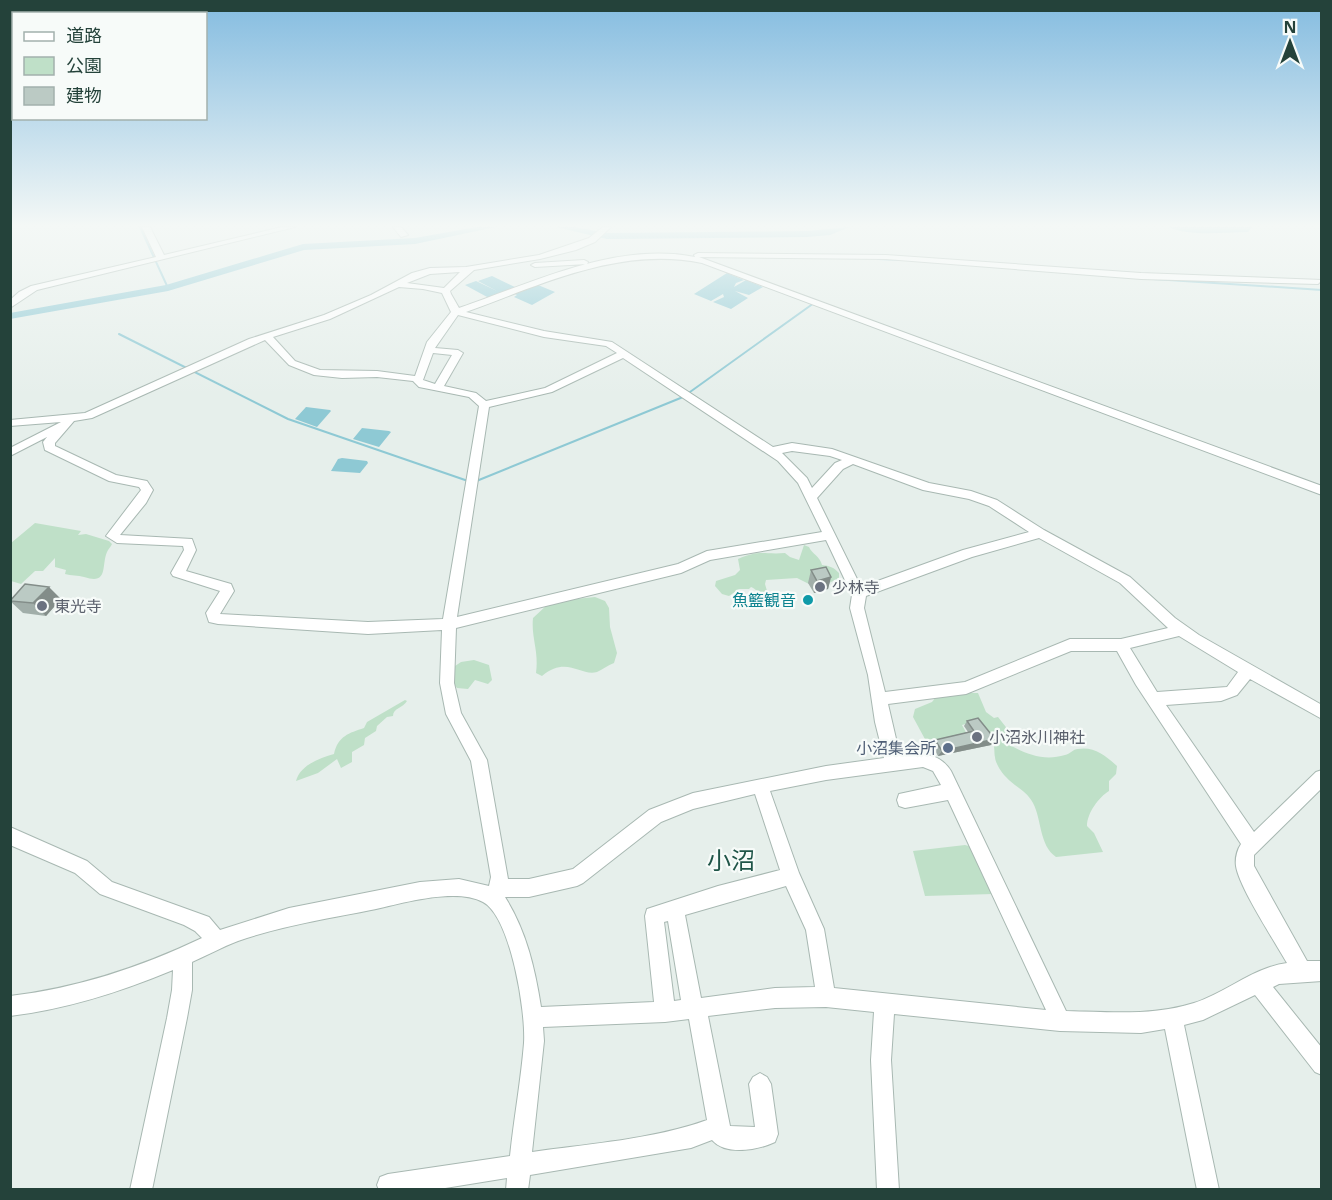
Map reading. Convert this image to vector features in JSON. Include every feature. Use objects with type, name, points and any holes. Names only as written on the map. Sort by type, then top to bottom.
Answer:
[{"type":"street","points":[[10,305],[22,294],[34,288],[55,283]]},
{"type":"street","points":[[10,453],[66,422],[102,410],[266,336],[327,317],[404,283]]},
{"type":"street","points":[[446,291],[454,283]]},
{"type":"street","points":[[484,405],[471,395],[437,389],[418,381],[429,350],[436,335],[456,312],[540,283]]},
{"type":"street","points":[[763,283],[1322,491]]},
{"type":"street","points":[[400,285],[423,286],[446,291],[456,306],[456,312]]},
{"type":"street","points":[[456,312],[544,334],[604,342],[782,458],[798,476],[811,497],[859,595],[857,608],[875,675],[894,764]]},
{"type":"street","points":[[266,336],[292,363],[318,373],[377,374],[419,379]]},
{"type":"street","points":[[429,350],[458,353],[437,389]]},
{"type":"street","points":[[484,405],[548,390],[623,354]]},
{"type":"street","points":[[484,405],[449,624],[446,664],[449,699],[454,714],[479,760],[501,877],[497,894],[521,954],[534,1017],[534,1041],[517,1190]]},
{"type":"street","points":[[10,423],[43,418],[66,422]]},
{"type":"street","points":[[66,422],[49,442],[49,448],[113,478],[146,487],[147,490],[142,500],[112,536],[117,539],[188,542],[190,550],[178,573],[227,589],[213,613],[214,618],[368,628],[449,624],[681,568],[707,556],[829,535]]},
{"type":"street","points":[[772,451],[785,446],[818,450],[927,487],[982,498],[1125,580],[1180,630],[1322,713]]},
{"type":"street","points":[[811,497],[839,466],[853,460]]},
{"type":"street","points":[[859,595],[861,592],[968,553],[1040,533]]},
{"type":"street","points":[[879,699],[966,688],[1070,645],[1122,645],[1180,630]]},
{"type":"street","points":[[1122,645],[1132,666],[1253,846]]},
{"type":"street","points":[[1154,699],[1221,695],[1232,692],[1248,670]]},
{"type":"street","points":[[10,1006],[71,997],[113,984],[183,957],[238,932],[318,912],[422,891],[447,888],[497,894],[577,877],[655,816],[693,801],[760,786],[923,760],[939,766],[1053,1002],[1060,1021]]},
{"type":"street","points":[[534,1017],[665,1012],[775,998],[826,997],[1060,1021],[1141,1023],[1196,1013],[1278,975],[1312,971],[1245,867],[1246,851],[1322,777]]},
{"type":"street","points":[[760,786],[790,876],[815,929],[826,997]]},
{"type":"street","points":[[904,800],[952,791]]},
{"type":"street","points":[[10,835],[81,867],[106,888],[135,900],[187,916],[202,924],[217,940]]},
{"type":"street","points":[[665,1012],[654,916],[790,876]]},
{"type":"street","points":[[675,908],[721,1135],[744,1140],[761,1138],[767,1134],[760,1084]]},
{"type":"street","points":[[141,1190],[177,1018],[182,990],[183,957]]},
{"type":"street","points":[[1258,984],[1322,1065]]},
{"type":"street","points":[[885,1003],[881,1060],[888,1190]]},
{"type":"street","points":[[1171,1017],[1177,1034],[1208,1190]]},
{"type":"street","points":[[388,1185],[436,1176],[520,1166],[691,1137],[718,1127]]},
{"type":"green space","points":[[35,523],[81,531],[78,535],[86,534],[109,541],[112,544],[105,557],[101,576],[92,579],[65,574],[66,570],[55,567],[55,558],[43,571],[35,571],[21,584],[11,581],[11,543]]},
{"type":"green space","points":[[804,545],[820,559],[822,565],[837,571],[839,578],[829,583],[809,584],[797,578],[766,580],[767,591],[760,592],[751,587],[739,589],[729,596],[722,594],[715,586],[716,581],[735,575],[740,570],[738,559],[757,553],[785,553],[799,560]]},
{"type":"green space","points":[[595,597],[605,601],[609,608],[610,627],[617,653],[614,663],[591,673],[559,667],[542,676],[536,673],[537,658],[533,618],[547,605],[566,600]]},
{"type":"green space","points":[[474,660],[489,665],[492,680],[488,684],[475,680],[468,689],[457,688],[453,683],[452,668],[461,662]]},
{"type":"green space","points":[[978,693],[986,712],[994,718],[998,717],[1009,731],[1010,745],[1016,749],[1036,756],[1058,757],[1084,748],[1104,755],[1117,766],[1116,774],[1109,781],[1109,791],[1094,806],[1087,826],[1094,833],[1103,852],[1056,857],[1050,852],[1046,846],[1033,803],[1003,773],[996,762],[991,739],[979,729],[969,723],[962,725],[968,736],[940,742],[926,741],[913,717],[915,709],[932,702],[936,697]]},
{"type":"green space","points":[[405,700],[407,701],[395,711],[393,716],[387,717],[377,726],[376,731],[365,738],[364,745],[352,752],[352,762],[341,768],[337,759],[318,773],[296,781],[306,766],[334,754],[338,743],[345,736],[364,728],[367,722]]},
{"type":"green space","points":[[969,846],[993,894],[925,896],[913,851]]},
{"type":"water","points":[[480,283],[497,291],[482,283],[507,283],[517,288],[489,298],[465,285]]},
{"type":"water","points":[[711,283],[736,283],[734,287],[741,283],[753,283],[763,287],[749,295],[735,291],[748,298],[731,309],[713,302],[724,297],[723,294],[711,301],[694,294]]},
{"type":"water","points":[[538,285],[555,292],[532,305],[514,297],[517,295],[515,294]]},
{"type":"water","points":[[306,407],[331,411],[317,427],[295,419]]},
{"type":"water","points":[[362,428],[391,432],[379,447],[353,439]]},
{"type":"water","points":[[338,459],[368,463],[360,473],[331,471]]},
{"type":"building","points":[[826,567],[831,577],[817,581],[811,570]]},
{"type":"building","points":[[25,584],[49,587],[33,603],[10,601]]},
{"type":"building","points":[[978,718],[995,739],[942,751],[935,740],[974,731],[967,721]]},
{"type":"waterway","points":[[166,283],[168,288]]},
{"type":"waterway","points":[[10,316],[168,288],[184,283]]},
{"type":"waterway","points":[[1214,283],[1322,290]]},
{"type":"waterway","points":[[474,482],[683,397],[814,303]]},
{"type":"waterway","points":[[119,334],[288,419],[468,481]]},
{"type":"place","name":"少林寺","points":[[820,587]]},
{"type":"place","name":"魚籃観音","points":[[808,600]]},
{"type":"place","name":"東光寺","points":[[42,606]]},
{"type":"place","name":"小沼氷川神社","points":[[977,737]]},
{"type":"place","name":"小沼集会所","points":[[948,748]]},
{"type":"district","name":"小沼","points":[[731,861]]}]
